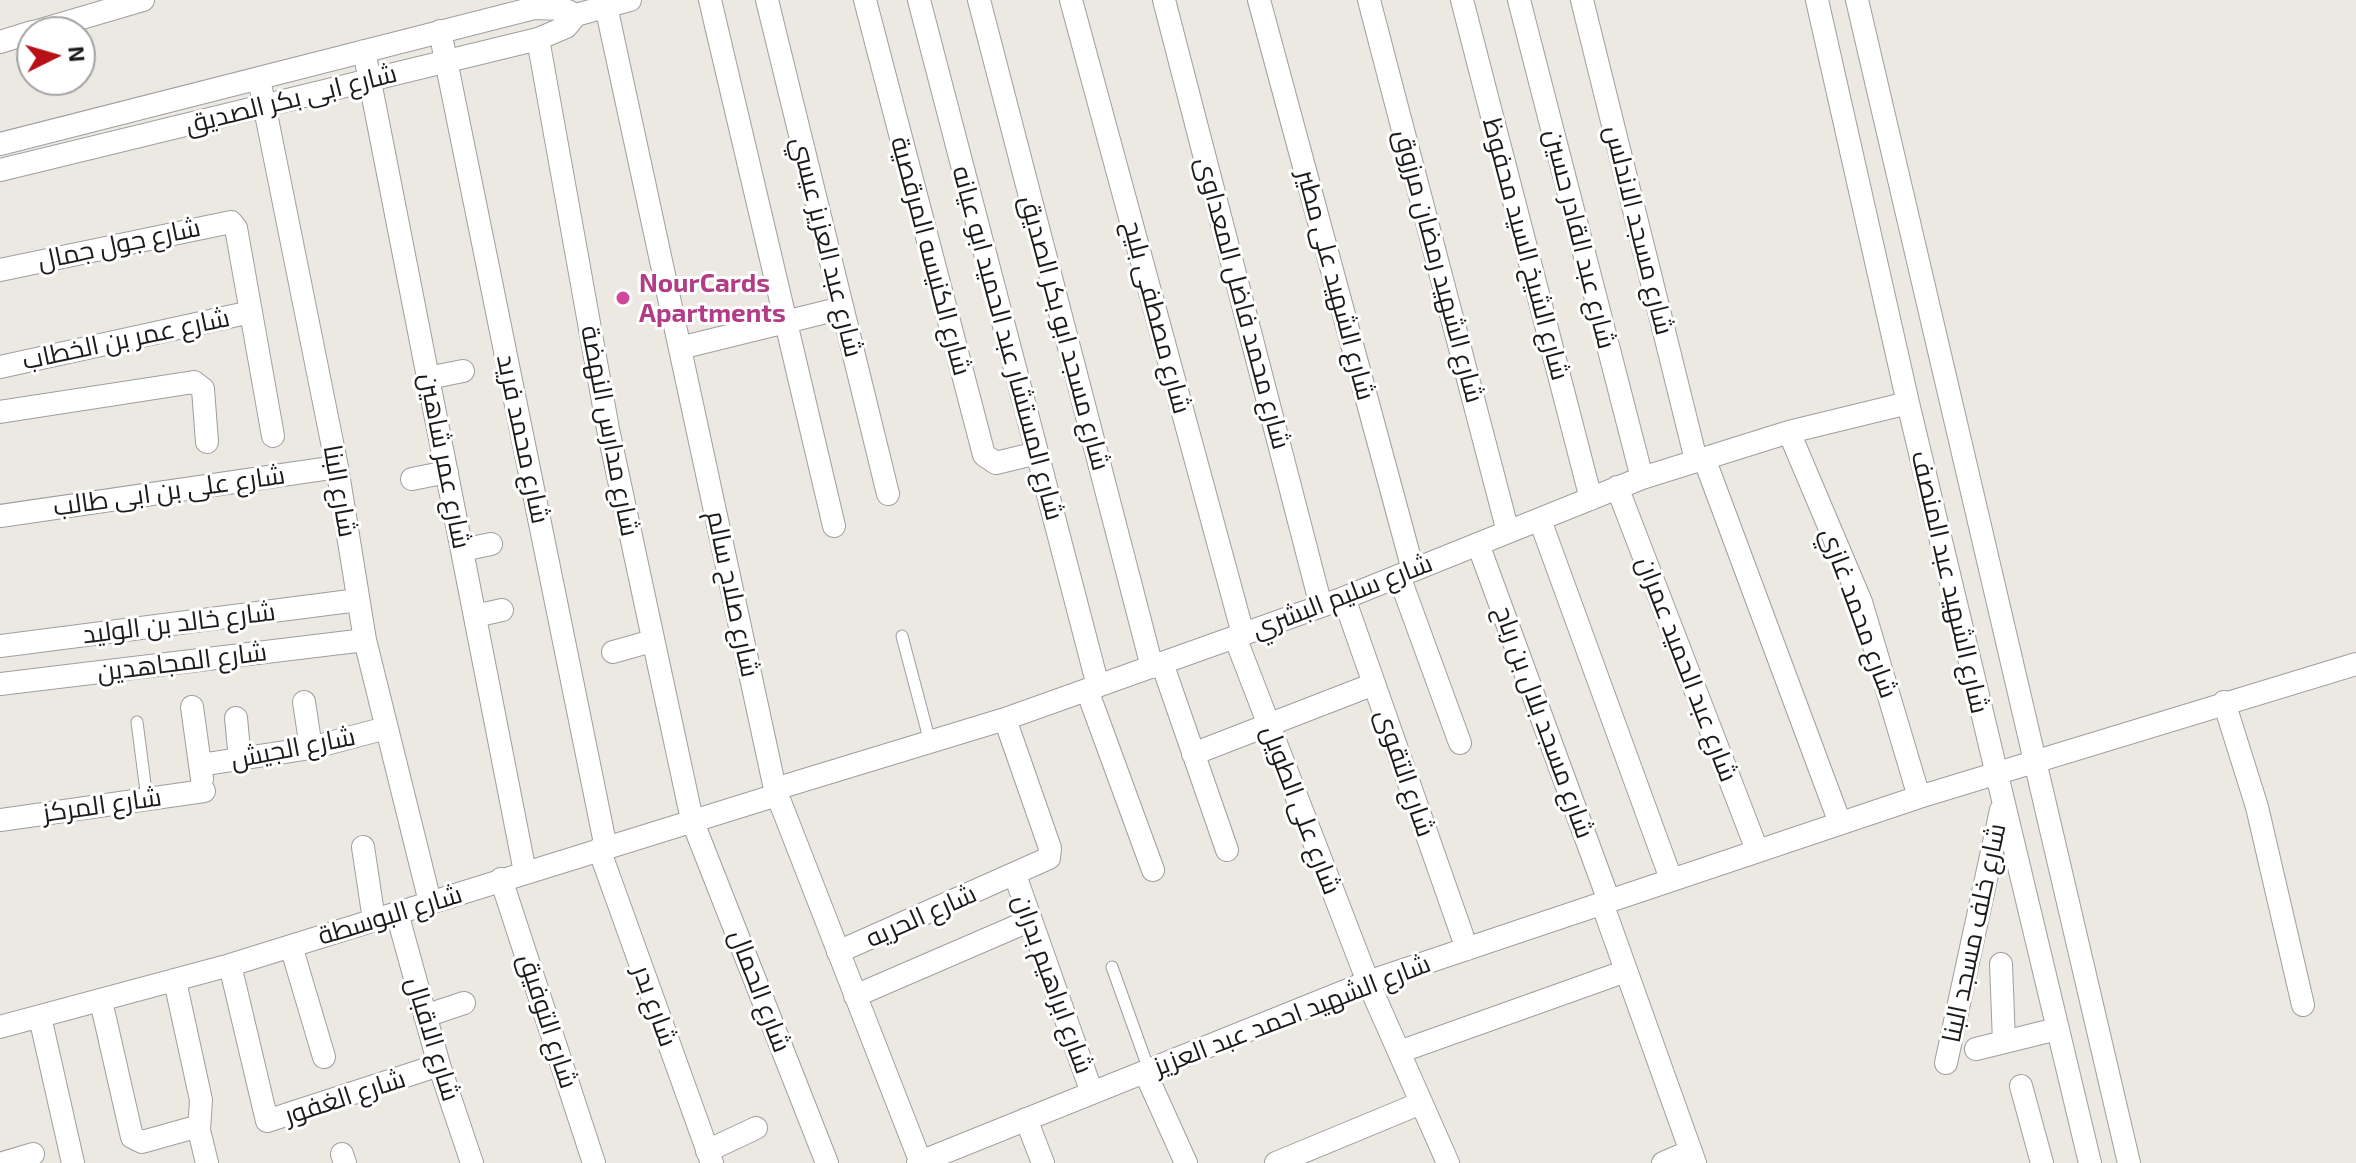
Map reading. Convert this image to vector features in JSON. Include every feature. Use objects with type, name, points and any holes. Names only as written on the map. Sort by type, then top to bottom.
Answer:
[{"type":"street","points":[[88,16],[143,0]]},
{"type":"street","name":"شارع ابى بكر الصديق","points":[[0,144],[440,31],[548,7],[576,15],[630,0]]},
{"type":"street","points":[[710,0],[834,526]]},
{"type":"street","name":"شارع عبد العزيز عيسي","points":[[767,0],[888,494]]},
{"type":"street","name":"شارع الكنيسه المرقصية","points":[[865,0],[984,455],[996,463],[1037,453]]},
{"type":"street","name":"شارع المستشار عبد الحميد ابو عيانه","points":[[919,0],[1037,453],[1092,688],[1153,870]]},
{"type":"street","name":"شارع مسجد ابو بكر الصديق","points":[[979,0],[1157,665],[1227,850]]},
{"type":"street","name":"شارع مصطفى بليح","points":[[1071,0],[1239,636]]},
{"type":"street","name":"شارع محمد فاضل المعداوى","points":[[1164,0],[1321,606]]},
{"type":"street","name":"شارع الشهيد على مطير","points":[[1259,0],[1406,573],[1460,743]]},
{"type":"street","name":"شارع الشهيد رمضان مرزوق","points":[[1369,0],[1508,532]]},
{"type":"street","name":"شارع الشيخ السيد محفوظ","points":[[1462,0],[1591,499]]},
{"type":"street","name":"شارع عبد القادر حسين","points":[[1519,0],[1642,478]]},
{"type":"street","name":"شارع مسجد الاندلس","points":[[1582,0],[1700,459],[1840,823]]},
{"type":"street","name":"شارع الشهيد عبد المنصف","points":[[1817,0],[2002,804],[2090,1163]]},
{"type":"street","name":"شارع الشهيد عبد المنصف","points":[[1857,0],[2129,1163]]},
{"type":"street","name":"شارع صلاح سالم","points":[[606,6],[776,792],[920,1163]]},
{"type":"street","name":"شارع ابى بكر الصديق","points":[[0,170],[538,39],[566,27],[576,15]]},
{"type":"street","name":"شارع محمد فريد","points":[[440,31],[603,848]]},
{"type":"street","name":"شارع مدارس النهضة","points":[[538,39],[608,429],[692,820]]},
{"type":"street","name":"شارع عمر شاهين","points":[[364,51],[525,872]]},
{"type":"street","name":"شارع البنا","points":[[259,79],[337,467],[365,640],[430,902]]},
{"type":"street","name":"شارع جول جمال","points":[[0,270],[231,222],[236,228],[251,312]]},
{"type":"street","points":[[680,348],[842,308]]},
{"type":"street","points":[[251,312],[273,436]]},
{"type":"street","name":"شارع عمر بن الخطاب","points":[[0,367],[251,312]]},
{"type":"street","points":[[428,378],[463,371]]},
{"type":"street","points":[[0,412],[194,382],[203,389],[207,442]]},
{"type":"street","name":"شارع سليم البشري","points":[[776,792],[1005,719],[1344,598],[1642,478],[1789,432],[1908,403]]},
{"type":"street","name":"شارع محمد غازي","points":[[1789,432],[1861,602],[1919,797]]},
{"type":"street","name":"شارع على بن ابى طالب","points":[[0,516],[337,467]]},
{"type":"street","points":[[412,479],[447,472]]},
{"type":"street","name":"شارع عبد الحميد عمران","points":[[1617,487],[1757,850]]},
{"type":"street","points":[[1540,520],[1671,879]]},
{"type":"street","points":[[462,550],[491,544]]},
{"type":"street","name":"شارع مسجد بلال بن رباح","points":[[1478,544],[1693,1157]]},
{"type":"street","name":"شارع التقوى","points":[[1344,598],[1467,949]]},
{"type":"street","name":"شارع خالد بن الوليد","points":[[0,646],[358,600]]},
{"type":"street","points":[[475,616],[502,610]]},
{"type":"street","name":"شارع على الطويل","points":[[1239,636],[1268,725],[1368,982],[1448,1163]]},
{"type":"street","name":"شارع المجاهدين","points":[[0,684],[365,640]]},
{"type":"street","points":[[613,652],[652,641]]},
{"type":"street","name":"شارع الشهيد احمد عبد العزيز","points":[[920,1163],[1368,982],[1919,797],[2356,664]]},
{"type":"street","points":[[1193,754],[1374,684]]},
{"type":"street","points":[[304,702],[311,748]]},
{"type":"street","points":[[2224,702],[2257,807],[2303,1005]]},
{"type":"street","points":[[192,707],[200,765]]},
{"type":"street","points":[[236,718],[240,760]]},
{"type":"street","name":"شارع الحريه","points":[[838,952],[1047,861],[1050,848],[1005,719]]},
{"type":"street","name":"شارع الجيش","points":[[200,765],[311,748],[386,728]]},
{"type":"street","name":"شارع المركز","points":[[0,820],[147,799],[204,796],[200,765]]},
{"type":"street","name":"شارع البوسطة","points":[[0,1027],[230,965],[776,792]]},
{"type":"street","name":"شارع خلف مسجد البنا","points":[[1946,1063],[2002,804]]},
{"type":"street","name":"شارع الحمال","points":[[692,820],[827,1163]]},
{"type":"street","points":[[363,847],[374,920]]},
{"type":"street","name":"شارع بدر","points":[[603,848],[710,1157]]},
{"type":"street","name":"شارع ابراهيم بدران","points":[[1015,875],[1092,1093]]},
{"type":"street","name":"شارع التوفيق","points":[[501,879],[588,1161]]},
{"type":"street","name":"شارع الاقبال","points":[[397,913],[439,1065],[472,1163]]},
{"type":"street","points":[[855,996],[1031,920]]},
{"type":"street","points":[[291,946],[324,1057]]},
{"type":"street","points":[[2001,964],[2004,1042]]},
{"type":"street","name":"شارع الغفور","points":[[230,965],[267,1121],[439,1065]]},
{"type":"street","points":[[1399,1052],[1626,971]]},
{"type":"street","points":[[175,981],[201,1100],[199,1126],[207,1163]]},
{"type":"street","points":[[101,1001],[132,1137],[142,1142],[199,1126]]},
{"type":"street","points":[[425,1016],[464,1003]]},
{"type":"street","points":[[40,1017],[73,1163]]},
{"type":"street","points":[[1976,1049],[2057,1029]]},
{"type":"street","points":[[1147,1071],[1186,1163]]},
{"type":"street","points":[[2021,1086],[2042,1163]]},
{"type":"street","points":[[1276,1163],[1421,1103]]},
{"type":"street","points":[[1026,1119],[1043,1163]]},
{"type":"street","points":[[710,1157],[756,1128]]},
{"type":"street","points":[[3,1163],[33,1154]]},
{"type":"street","points":[[1663,1163],[1693,1157]]},
{"type":"lane","points":[[902,636],[930,742]]},
{"type":"lane","points":[[137,722],[147,799]]},
{"type":"lane","points":[[1112,967],[1147,1071]]},
{"type":"place","name":"NourCards Apartments","points":[[623,298]]}]
